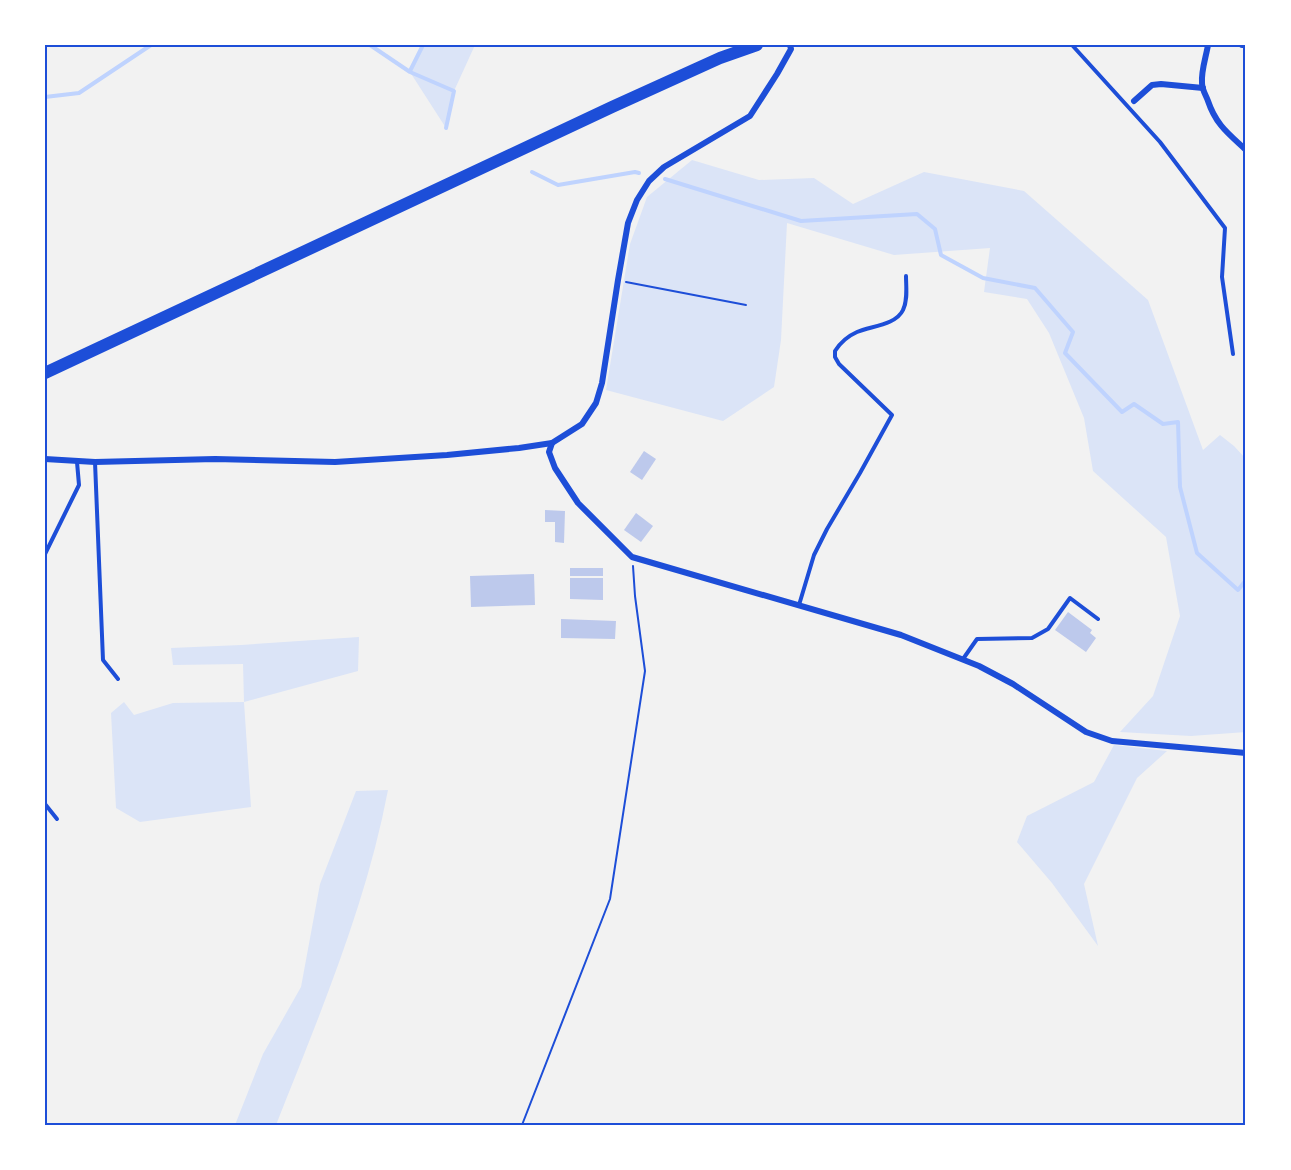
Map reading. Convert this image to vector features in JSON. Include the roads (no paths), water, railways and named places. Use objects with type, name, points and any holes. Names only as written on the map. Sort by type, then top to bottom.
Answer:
[{"type":"main road","points":[[45,373],[720,58],[757,45]]},
{"type":"street","points":[[45,459],[95,462],[215,459],[335,462],[447,455],[552,443],[582,424],[596,403],[602,383],[628,223],[637,200],[649,181],[664,167],[750,116],[777,74],[791,49],[790,45]]},
{"type":"street","points":[[1208,45],[1202,83],[1210,110],[1228,135],[1246,150]]},
{"type":"street","points":[[1134,100],[1152,86],[1161,84],[1203,87]]},
{"type":"street","points":[[552,443],[549,452],[555,468],[578,503],[632,557],[901,636],[979,666],[1013,684],[1086,732],[1112,741],[1246,753]]},
{"type":"lane","points":[[1072,45],[1160,142],[1225,228],[1222,277],[1233,354]]},
{"type":"lane","points":[[799,605],[814,555],[891,415],[839,364],[835,351],[846,338],[856,332],[890,321],[902,312],[906,295],[906,276]]},
{"type":"lane","points":[[45,554],[79,485],[77,461]]},
{"type":"lane","points":[[95,462],[102,660],[118,679]]},
{"type":"lane","points":[[963,660],[977,639],[1032,638],[1048,629],[1070,598],[1098,619]]},
{"type":"lane","points":[[45,804],[57,819]]},
{"type":"waterway","points":[[45,97],[79,93],[151,45]]},
{"type":"waterway","points":[[370,45],[410,72],[454,91],[446,128]]},
{"type":"waterway","points":[[410,71],[423,45]]},
{"type":"waterway","points":[[532,172],[558,185],[639,173]]},
{"type":"waterway","points":[[665,179],[801,221],[917,214],[935,229],[941,255],[983,278],[1035,288],[1073,332],[1065,353],[1122,412],[1134,404],[1163,424],[1178,422],[1180,487],[1197,553],[1238,590],[1246,580]]}]
